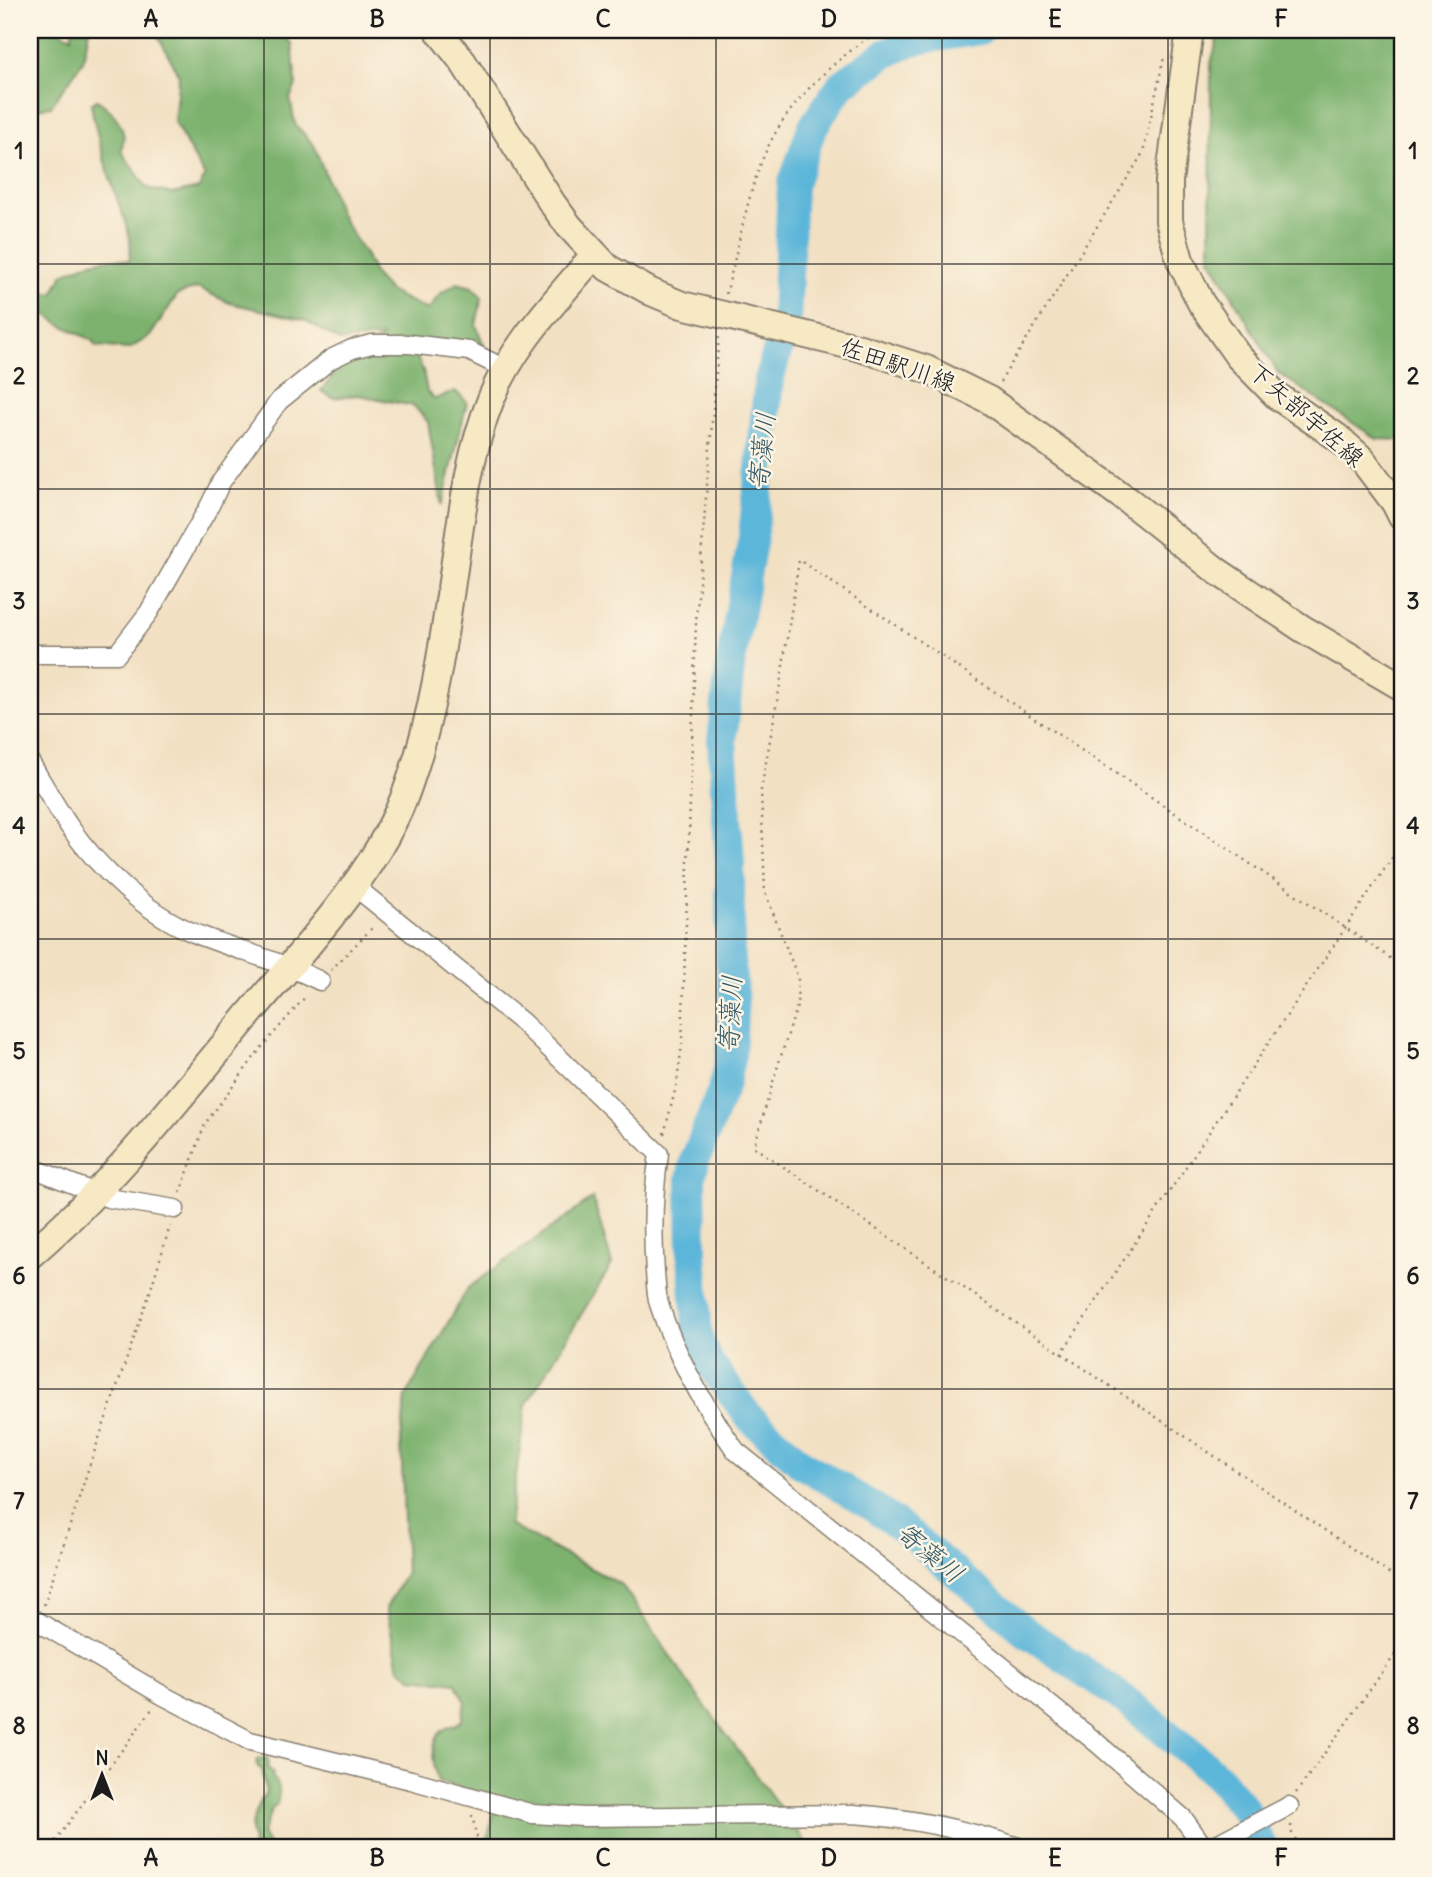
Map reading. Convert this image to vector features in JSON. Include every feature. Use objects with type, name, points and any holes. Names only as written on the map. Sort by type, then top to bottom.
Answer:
[{"type":"main road","name":"佐田駅川線","points":[[438,30],[463,62],[552,203],[594,255],[608,268],[652,292],[682,304],[860,348],[926,369],[989,400],[1129,501],[1239,586],[1303,629],[1402,687]]},
{"type":"main road","name":"下矢部宇佐線","points":[[1190,30],[1169,181],[1169,221],[1180,260],[1201,303],[1238,356],[1277,396],[1337,437],[1361,458],[1395,503],[1402,517]]},
{"type":"main road","points":[[30,1255],[96,1194],[289,966],[353,885],[387,834],[407,791],[422,746],[445,634],[467,480],[477,436],[505,369],[524,340],[594,255]]},
{"type":"street","points":[[30,654],[117,654],[149,612],[221,482],[279,401],[331,359],[352,349],[372,344],[410,344],[469,351],[505,369]]},
{"type":"street","points":[[30,762],[68,824],[120,883],[152,911],[192,932],[289,966],[320,981]]},
{"type":"street","points":[[353,885],[522,1022],[659,1154],[654,1187],[653,1247],[658,1301],[682,1362],[713,1418],[736,1451],[1097,1743],[1183,1818],[1204,1847]]},
{"type":"street","points":[[30,1167],[96,1194],[175,1209]]},
{"type":"street","points":[[34,1619],[162,1695],[250,1741],[411,1780],[533,1814],[584,1817],[853,1814],[897,1817],[975,1832],[1018,1847]]},
{"type":"street","points":[[1211,1847],[1289,1806]]},
{"type":"path","points":[[659,1154],[677,1083],[682,1044],[696,622],[725,316],[754,187],[765,152],[773,137],[787,114],[822,74],[879,30]]},
{"type":"path","points":[[989,400],[1143,153],[1164,54]]},
{"type":"path","points":[[1402,966],[799,560],[761,790],[765,892],[798,978],[797,1006],[754,1147],[1402,1582]]},
{"type":"path","points":[[1061,1354],[1402,843]]},
{"type":"path","points":[[34,1619],[150,1292],[205,1124],[261,1048],[320,981],[388,912]]},
{"type":"path","points":[[1300,1847],[1292,1833],[1289,1806],[1402,1644]]},
{"type":"path","points":[[51,1847],[162,1695]]},
{"type":"path","points":[[468,1798],[479,1847]]},
{"type":"green space","points":[[30,30],[57,30],[72,37],[72,30],[89,30],[83,61],[51,106],[35,109],[30,114]]},
{"type":"green space","points":[[155,30],[272,30],[292,43],[296,85],[290,98],[295,124],[314,145],[341,216],[375,276],[390,292],[428,310],[440,294],[457,283],[472,287],[482,297],[476,325],[488,356],[414,352],[423,370],[427,392],[435,399],[455,391],[467,402],[442,506],[428,422],[414,406],[358,395],[333,398],[321,391],[343,363],[383,337],[339,341],[305,320],[230,303],[198,288],[178,294],[150,336],[129,349],[96,346],[92,340],[63,326],[30,303],[30,293],[33,290],[53,294],[63,274],[80,266],[111,259],[129,261],[129,235],[104,160],[91,104],[97,100],[117,118],[124,135],[121,151],[147,188],[172,194],[199,188],[205,177],[174,122],[179,75]]},
{"type":"green space","points":[[1220,30],[1402,30],[1402,440],[1377,439],[1278,373],[1210,258],[1211,63]]},
{"type":"green space","points":[[593,1198],[612,1264],[526,1405],[509,1525],[622,1585],[692,1688],[809,1847],[579,1847],[569,1840],[550,1844],[532,1837],[520,1845],[513,1844],[513,1847],[492,1847],[488,1837],[497,1800],[438,1781],[435,1769],[433,1755],[438,1736],[444,1729],[462,1720],[465,1701],[456,1683],[412,1678],[399,1668],[386,1608],[406,1573],[401,1439],[406,1396],[468,1288]]},
{"type":"green space","points":[[267,1758],[267,1767],[273,1773],[272,1777],[279,1792],[277,1804],[272,1809],[262,1833],[268,1846],[304,1843],[311,1847],[252,1847],[253,1822],[266,1793],[262,1769],[256,1762],[258,1759]]},
{"type":"waterway","name":"寄藻川","points":[[980,30],[912,41],[885,54],[841,85],[812,128],[792,186],[786,321],[769,380],[753,537],[730,667],[722,741],[730,863],[730,961],[734,995],[731,1054],[725,1083],[695,1160],[691,1179],[692,1254],[698,1339],[710,1364],[749,1417],[802,1464],[873,1507],[906,1531],[1026,1632],[1124,1699],[1203,1763],[1222,1781],[1246,1811],[1262,1847]]}]
